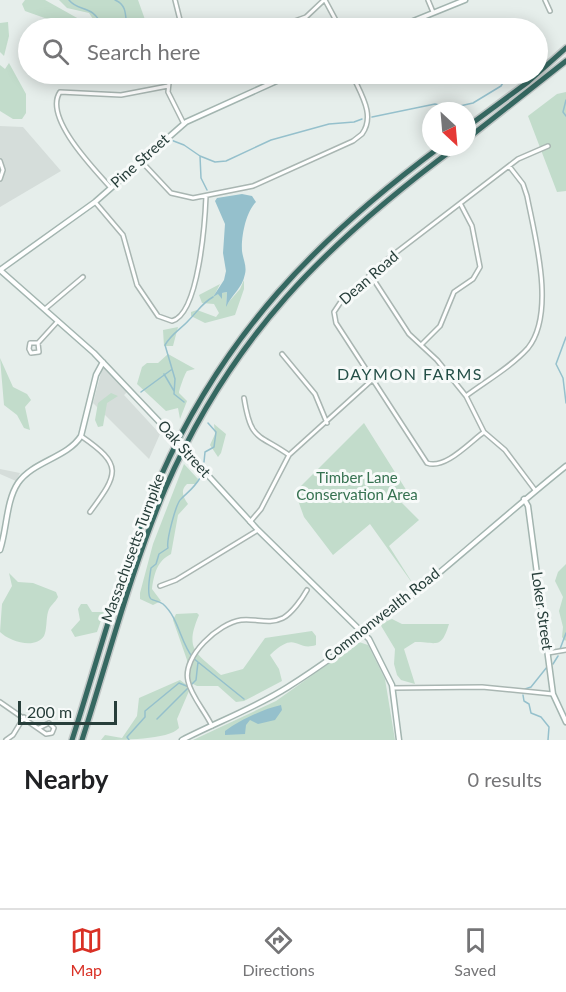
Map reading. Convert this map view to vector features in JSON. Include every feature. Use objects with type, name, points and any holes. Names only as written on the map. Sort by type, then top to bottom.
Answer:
[{"type":"highway","points":[[548,64],[566,48]]},
{"type":"highway","points":[[548,75],[566,61]]},
{"type":"highway","points":[[476,120],[525,84]]},
{"type":"highway","points":[[476,132],[537,84]]},
{"type":"highway","name":"Massachusetts Turnpike","points":[[72,740],[148,507],[175,446],[208,387],[253,322],[308,258],[371,200],[428,156]]},
{"type":"highway","name":"Massachusetts Turnpike","points":[[82,740],[157,510],[179,460],[216,391],[265,322],[321,258],[384,201],[444,156]]},
{"type":"main road","points":[[421,18],[465,0]]},
{"type":"main road","name":"Pine Street","points":[[0,270],[95,202],[184,124],[270,84]]},
{"type":"main road","name":"Oak Street","points":[[0,270],[103,362],[250,522],[364,633],[380,658],[393,688],[399,740]]},
{"type":"main road","points":[[0,550],[12,498],[19,482],[30,471],[75,443],[81,436],[97,372],[103,362]]},
{"type":"main road","name":"Commonwealth Road","points":[[182,740],[281,692],[364,633],[566,466]]},
{"type":"main road","name":"Loker Street","points":[[524,499],[528,506],[553,694],[566,722]]},
{"type":"street","points":[[175,0],[179,18]]},
{"type":"street","points":[[301,18],[325,0],[335,18]]},
{"type":"street","points":[[428,0],[433,13]]},
{"type":"street","points":[[545,0],[550,10]]},
{"type":"street","points":[[141,161],[174,195],[188,198],[206,196],[253,186],[359,137],[367,127],[368,115],[356,84]]},
{"type":"street","points":[[111,188],[85,158],[61,123],[56,107],[60,92],[131,95],[168,86],[171,99],[184,124]]},
{"type":"street","name":"Dean Road","points":[[484,432],[443,462],[429,464],[419,454],[336,323],[334,315],[340,303],[370,274],[510,166],[530,152],[548,146]]},
{"type":"street","points":[[0,161],[3,170],[0,179]]},
{"type":"street","points":[[466,396],[522,354],[535,336],[542,318],[543,291],[527,196],[510,166]]},
{"type":"street","points":[[95,202],[123,235],[136,285],[158,316],[172,321],[186,312],[193,293],[206,196]]},
{"type":"street","points":[[421,345],[440,326],[454,292],[473,279],[480,267],[472,226],[461,205]]},
{"type":"street","points":[[370,274],[406,330],[437,360],[466,396],[484,432],[507,453],[535,490]]},
{"type":"street","points":[[45,309],[83,277]]},
{"type":"street","points":[[38,343],[40,350],[31,353],[29,345],[38,343],[58,321]]},
{"type":"street","points":[[282,354],[315,394],[327,423]]},
{"type":"street","points":[[250,522],[261,509],[289,455],[372,380]]},
{"type":"street","points":[[244,398],[249,423],[255,434],[289,455]]},
{"type":"street","points":[[81,436],[106,455],[112,468],[109,486],[90,512]]},
{"type":"street","points":[[160,586],[176,580],[258,530]]},
{"type":"street","points":[[212,726],[194,695],[187,675],[188,664],[197,648],[234,622],[245,620],[263,622],[282,618],[300,602],[307,590]]},
{"type":"street","points":[[548,653],[566,650]]},
{"type":"street","points":[[393,688],[479,687],[553,694]]},
{"type":"street","points":[[0,702],[24,717],[39,728],[48,734],[54,728],[49,723],[39,728]]},
{"type":"street","points":[[6,740],[13,735],[24,717]]},
{"type":"shaded area","points":[[0,126],[23,127],[61,171],[0,207]]},
{"type":"shaded area","points":[[102,369],[105,369],[127,392],[124,395],[160,434],[149,459],[93,403]]},
{"type":"shaded area","points":[[0,469],[20,473],[16,481],[0,474]]},
{"type":"green space","points":[[25,0],[45,0],[77,18],[45,18],[25,11],[22,4]]},
{"type":"green space","points":[[59,0],[138,0],[144,18],[92,18],[89,13],[67,8]]},
{"type":"green space","points":[[8,22],[9,36],[4,56],[0,52],[0,23]]},
{"type":"green space","points":[[9,63],[18,79],[18,84],[21,84],[26,94],[26,113],[22,119],[13,119],[0,111],[0,65],[5,69]]},
{"type":"green space","points":[[566,92],[566,191],[557,192],[528,116],[557,94]]},
{"type":"green space","points":[[244,280],[244,289],[235,315],[205,323],[191,316],[191,312],[197,310],[216,317],[219,313],[214,304],[202,303],[199,295],[220,284],[214,296],[218,293],[221,297],[222,293],[227,292],[226,305],[240,289]]},
{"type":"green space","points":[[178,327],[173,346],[164,346],[163,330]]},
{"type":"green space","points":[[168,354],[195,369],[187,371],[180,389],[179,393],[187,401],[180,419],[178,408],[166,411],[137,384],[142,367],[147,363],[158,363]]},
{"type":"green space","points":[[0,358],[13,387],[27,394],[31,400],[25,407],[30,430],[24,428],[17,415],[4,405]]},
{"type":"green space","points":[[111,393],[118,396],[107,403],[103,426],[98,427],[95,420],[98,403]]},
{"type":"green space","name":"Timber Lane Conservation Area","points":[[364,423],[410,496],[401,502],[419,520],[389,546],[415,587],[370,524],[333,555],[304,517],[295,492]]},
{"type":"green space","points":[[214,424],[226,434],[218,457],[210,445],[215,434]]},
{"type":"green space","points":[[184,464],[198,479],[196,484],[187,484],[183,491],[188,504],[178,515],[171,554],[162,560],[155,573],[152,589],[161,601],[153,605],[140,599],[140,593],[153,544]]},
{"type":"green space","points":[[566,564],[565,641],[562,637],[563,627],[559,611],[563,597],[555,581],[558,572]]},
{"type":"green space","points":[[9,573],[18,582],[33,583],[56,592],[58,597],[48,612],[44,636],[35,643],[22,643],[0,632],[2,604],[12,586]]},
{"type":"green space","points":[[81,604],[87,604],[92,612],[104,612],[97,632],[75,637],[71,630],[80,620],[78,609]]},
{"type":"green space","points":[[197,613],[199,615],[193,636],[195,650],[221,675],[243,669],[265,638],[312,631],[316,636],[316,645],[304,646],[291,642],[279,647],[270,655],[279,669],[282,681],[244,701],[236,702],[218,686],[197,686],[189,682],[187,660],[173,620],[176,614]]},
{"type":"green space","points":[[392,619],[402,624],[449,624],[441,641],[437,643],[415,642],[404,649],[415,684],[401,680],[397,675],[394,664],[395,649],[380,624]]},
{"type":"green space","points":[[359,642],[368,645],[385,679],[395,740],[193,740],[276,701]]},
{"type":"green space","points":[[180,680],[188,686],[189,691],[177,719],[179,728],[174,732],[155,737],[101,740],[105,735],[122,738],[137,716],[139,698]]},
{"type":"water","points":[[242,194],[252,196],[256,202],[249,212],[242,238],[246,268],[244,279],[226,307],[227,292],[222,293],[222,299],[218,294],[213,297],[224,280],[226,271],[223,253],[225,224],[215,201],[217,198]]},
{"type":"water","points":[[281,705],[282,710],[275,720],[258,724],[250,720],[246,725],[245,734],[225,735],[225,731],[245,719]]},
{"type":"waterway","points":[[69,0],[97,18]]},
{"type":"waterway","points":[[115,0],[124,8],[126,18]]},
{"type":"waterway","points":[[372,117],[435,104],[451,108],[473,103],[502,84]]},
{"type":"waterway","points":[[566,100],[563,112],[566,116]]},
{"type":"waterway","points":[[200,156],[215,162],[226,161],[271,140],[329,124],[362,119]]},
{"type":"waterway","points":[[171,140],[184,145],[200,156],[201,178],[207,190]]},
{"type":"waterway","points":[[184,402],[174,394],[175,379],[165,345],[170,337],[213,297]]},
{"type":"waterway","points":[[566,337],[556,364],[563,378],[566,403]]},
{"type":"waterway","points":[[141,392],[171,370]]},
{"type":"waterway","points":[[164,374],[174,391]]},
{"type":"waterway","points":[[204,462],[205,452],[214,447],[216,432],[208,423]]},
{"type":"waterway","points":[[200,478],[179,502],[170,530],[168,548],[159,554],[156,564],[151,568],[149,593],[151,599],[161,603],[173,616],[193,658],[244,699]]},
{"type":"waterway","points":[[560,649],[566,633]]},
{"type":"waterway","points":[[553,664],[558,656]]},
{"type":"waterway","points":[[157,719],[196,680],[198,662]]},
{"type":"waterway","points":[[525,689],[531,687],[547,667]]},
{"type":"waterway","points":[[129,740],[127,737],[145,717],[145,711],[179,683],[189,687]]},
{"type":"waterway","points":[[523,695],[524,701],[529,704],[531,713],[541,717],[549,727],[548,740]]},
{"type":"district","name":"DAYMON FARMS","points":[[410,374]]}]
